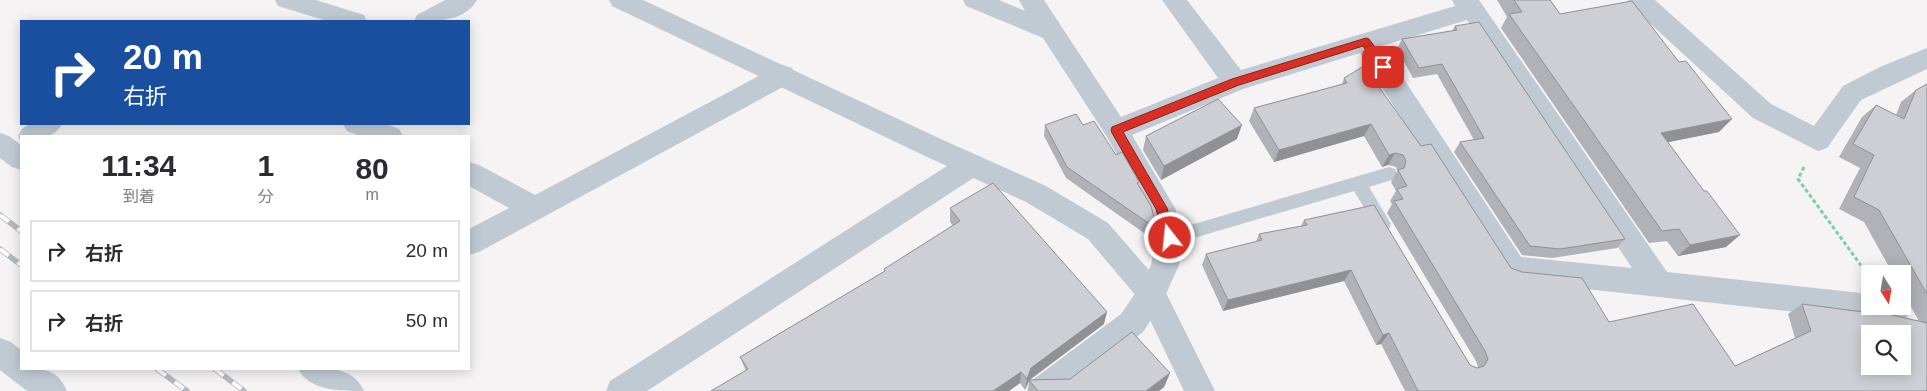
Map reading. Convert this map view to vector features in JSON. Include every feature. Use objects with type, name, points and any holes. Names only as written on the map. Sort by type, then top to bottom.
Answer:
[{"type":"street","points":[[287,0],[352,20]]},
{"type":"street","points":[[428,20],[465,0]]},
{"type":"street","points":[[621,0],[1036,194],[1098,231],[1152,294],[1200,391]]},
{"type":"street","points":[[975,0],[1053,32]]},
{"type":"street","points":[[1031,0],[1116,130],[1161,208],[1170,238],[1166,265],[1152,294],[1132,323],[1042,391]]},
{"type":"street","points":[[1174,0],[1235,82]]},
{"type":"street","points":[[1640,0],[1762,111],[1818,140],[1852,93],[1888,74],[1927,58]]},
{"type":"street","points":[[1116,130],[1235,82],[1366,42],[1469,4],[1659,284]]},
{"type":"street","points":[[1366,42],[1513,269],[1861,306]]},
{"type":"street","points":[[470,242],[783,75]]},
{"type":"street","points":[[33,135],[47,125]]},
{"type":"street","points":[[359,125],[387,135]]},
{"type":"street","points":[[621,391],[971,165]]},
{"type":"street","points":[[470,174],[533,208]]},
{"type":"street","points":[[21,370],[51,391]]},
{"type":"street","points":[[315,370],[348,391]]},
{"type":"lane","points":[[1170,238],[1389,174]]},
{"type":"lane","points":[[1358,183],[1393,242]]},
{"type":"path","points":[[1818,140],[1798,179],[1861,265]]},
{"type":"building","points":[[1514,0],[1550,0],[1560,14],[1632,1],[1679,62],[1686,61],[1732,119],[1661,133],[1704,191],[1707,191],[1740,235],[1690,245],[1679,229],[1662,231],[1509,14],[1522,12]]},
{"type":"building","points":[[1479,22],[1625,239],[1560,249],[1530,246],[1460,142],[1484,138],[1442,64],[1419,68],[1402,39],[1457,30],[1455,26]]},
{"type":"building","points":[[1364,66],[1421,146],[1431,144],[1511,268],[1522,272],[1582,278],[1609,322],[1693,304],[1735,366],[1811,331],[1802,304],[1861,312],[1861,315],[1892,315],[1927,323],[1927,391],[1418,391],[1389,333],[1383,335],[1351,270],[1228,300],[1206,254],[1262,240],[1259,234],[1307,225],[1304,220],[1374,205],[1470,365],[1477,368],[1484,366],[1488,359],[1485,351],[1394,201],[1403,199],[1397,189],[1407,186],[1398,170],[1404,168],[1406,161],[1403,155],[1395,153],[1389,155],[1371,124],[1279,150],[1254,108],[1347,83],[1344,78]]},
{"type":"building","points":[[1927,84],[1927,294],[1879,210],[1854,197],[1874,155],[1853,144],[1876,105],[1904,119],[1916,90]]},
{"type":"building","points":[[1218,99],[1242,125],[1164,166],[1146,136]]},
{"type":"building","points":[[1076,114],[1083,125],[1094,121],[1116,155],[1122,152],[1151,206],[1157,229],[1067,167],[1045,125]]},
{"type":"building","points":[[993,183],[1107,312],[1031,368],[1027,379],[1021,372],[993,391],[711,391],[748,369],[740,357],[885,271],[884,269],[960,221],[950,208]]},
{"type":"building","points":[[1132,332],[1170,373],[1146,391],[1038,391],[1029,380],[1070,379]]},
{"type":"railway","points":[[0,215],[20,230]]},
{"type":"railway","points":[[0,249],[20,264]]},
{"type":"railway","points":[[158,370],[187,391]]},
{"type":"railway","points":[[216,370],[244,391]]},
{"type":"route","points":[[1170,238],[1161,208],[1116,130],[1235,82],[1366,42],[1383,67]]}]
